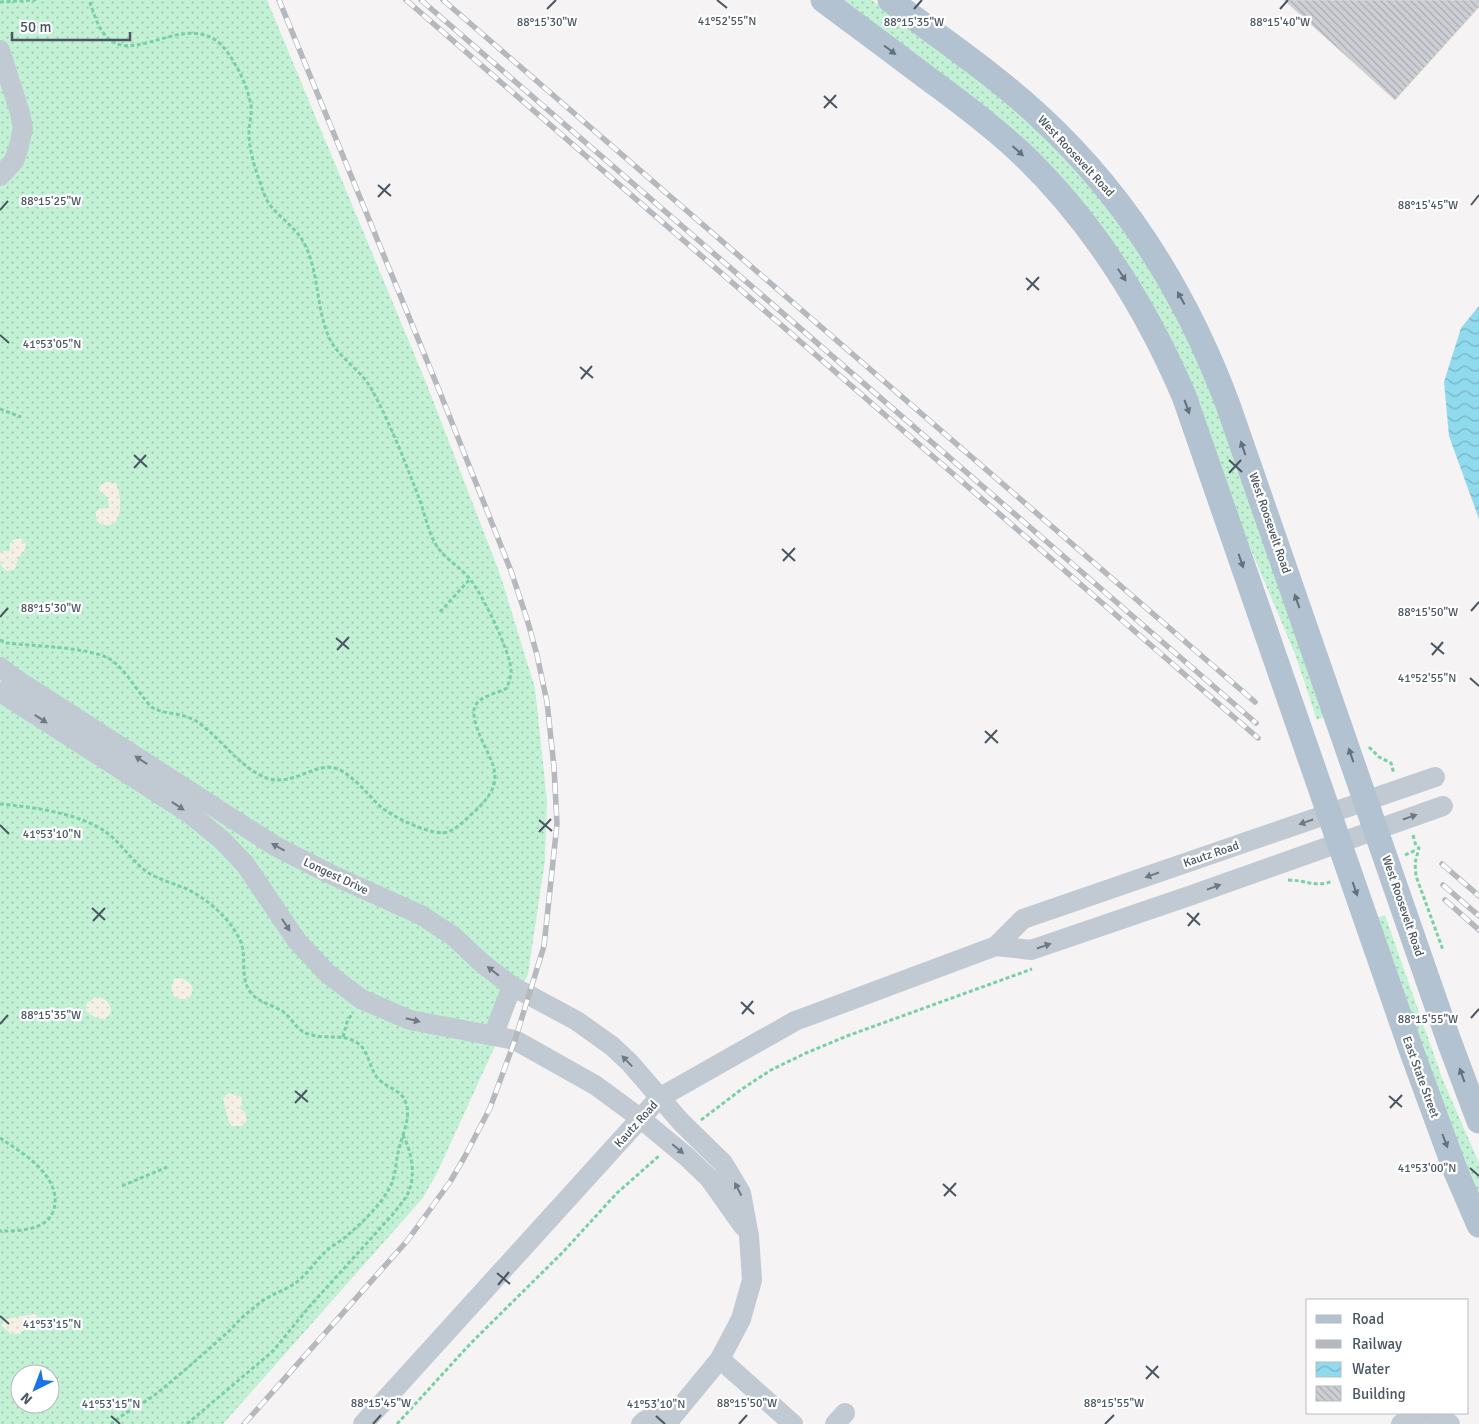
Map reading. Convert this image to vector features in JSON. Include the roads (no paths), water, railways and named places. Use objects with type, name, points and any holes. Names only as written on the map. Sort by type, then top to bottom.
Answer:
[{"type":"main road","points":[[823,0],[962,104],[1021,153],[1068,203],[1103,247],[1125,279],[1153,328],[1184,396],[1339,842]]},
{"type":"main road","name":"West Roosevelt Road","points":[[890,0],[1018,98],[1062,138],[1119,202],[1167,273],[1196,326],[1218,376],[1479,1121]]},
{"type":"main road","name":"East State Street","points":[[1339,842],[1435,1117],[1479,1225]]},
{"type":"street","points":[[0,50],[20,113],[22,128],[14,161],[0,176]]},
{"type":"street","name":"Longest Drive","points":[[0,667],[14,678],[275,846],[330,874],[421,915],[453,936],[512,986],[577,1021],[612,1046],[680,1122],[723,1163],[741,1193],[749,1236],[752,1280],[741,1319],[720,1359],[669,1423]]},
{"type":"street","points":[[0,692],[189,813],[222,840],[245,864],[297,942],[327,973],[361,999],[410,1020],[515,1040],[595,1085],[640,1118],[709,1178],[749,1236]]},
{"type":"street","name":"Kautz Road","points":[[363,1424],[659,1098],[795,1021],[996,946],[1023,919],[1434,777]]},
{"type":"street","name":"Kautz Road","points":[[996,946],[1031,950],[1443,806]]},
{"type":"street","points":[[492,1036],[512,986]]},
{"type":"street","points":[[720,1359],[793,1424]]},
{"type":"street","points":[[1401,1424],[1414,1416],[1422,1414]]},
{"type":"street","points":[[1432,1414],[1437,1415],[1450,1424]]},
{"type":"street","points":[[641,1424],[648,1418],[655,1417],[662,1418],[669,1423]]},
{"type":"water","points":[[1479,306],[1479,519],[1449,436],[1444,382],[1461,328]]},
{"type":"railway","points":[[244,1424],[407,1241],[450,1182],[464,1158],[490,1108],[515,1040],[544,946],[557,824],[554,767],[547,702],[537,655],[511,571],[279,0]]},
{"type":"railway","points":[[406,0],[1258,738]]},
{"type":"railway","points":[[421,0],[1256,723]]},
{"type":"railway","points":[[443,0],[1255,702]]},
{"type":"railway","points":[[1442,864],[1479,896]]},
{"type":"railway","points":[[1443,885],[1479,916]]},
{"type":"railway","points":[[1445,900],[1479,930]]}]
